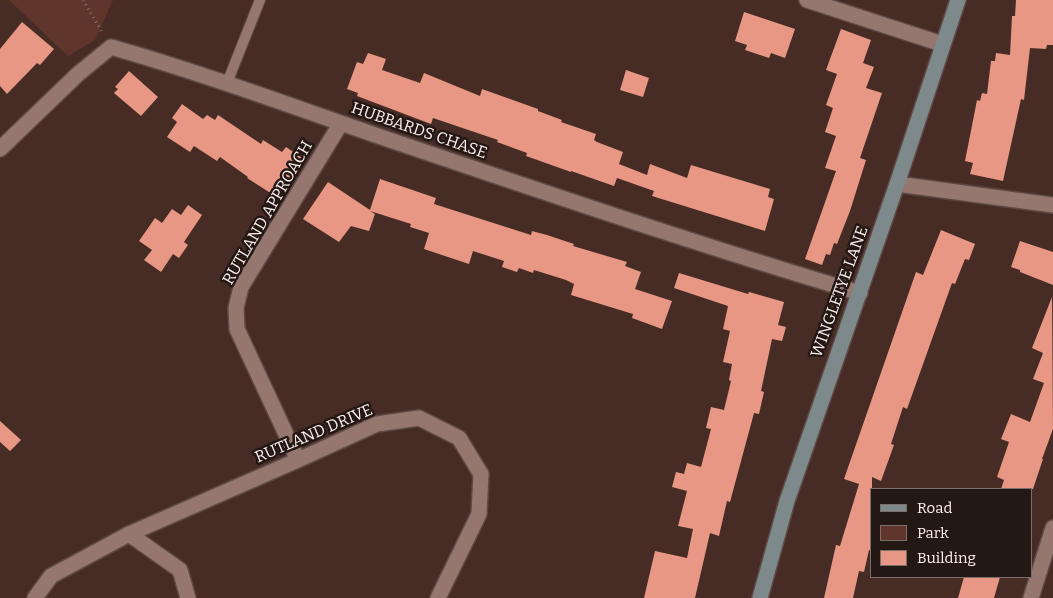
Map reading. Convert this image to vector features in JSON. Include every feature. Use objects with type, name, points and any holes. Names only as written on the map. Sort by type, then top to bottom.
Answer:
[{"type":"street","points":[[807,0],[942,44]]},
{"type":"street","name":"WINGLETYE LANE","points":[[760,598],[787,501],[860,293],[958,0]]},
{"type":"street","name":"HUBBARDS CHASE","points":[[111,47],[170,64],[592,209],[781,270],[860,293]]},
{"type":"street","points":[[0,149],[78,74],[111,47]]},
{"type":"street","name":"RUTLAND APPROACH","points":[[298,460],[237,329],[236,308],[241,287],[341,123]]},
{"type":"street","points":[[897,184],[1053,205]]},
{"type":"street","name":"RUTLAND DRIVE","points":[[35,598],[51,576],[129,534],[376,424],[419,418],[459,438],[481,474],[478,514],[438,598]]},
{"type":"street","points":[[1030,598],[1053,528]]},
{"type":"street","points":[[129,534],[180,570],[188,598]]},
{"type":"lane","points":[[227,84],[260,0]]},
{"type":"path","points":[[83,0],[111,47]]},
{"type":"green space","points":[[9,0],[113,0],[95,40],[68,56]]},
{"type":"building","points":[[1016,0],[1053,0],[1053,45],[1047,45],[1046,49],[1030,48],[1024,100],[1021,99],[1003,181],[970,174],[973,163],[965,161],[977,100],[980,101],[982,93],[987,94],[991,61],[995,61],[996,53],[1010,55],[1012,16],[1015,16]]},
{"type":"building","points":[[744,12],[795,29],[785,58],[771,53],[769,58],[745,50],[747,45],[735,41]]},
{"type":"building","points":[[22,22],[54,49],[40,65],[37,63],[7,94],[0,86],[0,49]]},
{"type":"building","points":[[841,29],[871,40],[863,63],[874,67],[866,88],[882,93],[860,158],[866,160],[850,211],[837,244],[834,243],[830,255],[826,254],[822,265],[805,259],[836,171],[825,168],[836,136],[825,132],[833,108],[826,105],[837,74],[826,70]]},
{"type":"building","points":[[368,53],[386,59],[382,70],[420,83],[424,73],[480,96],[482,89],[538,109],[538,111],[562,120],[561,122],[596,134],[594,140],[597,142],[623,152],[619,164],[647,175],[650,164],[687,178],[691,165],[770,189],[768,197],[774,199],[765,231],[652,196],[654,191],[617,178],[614,186],[571,172],[526,156],[527,153],[497,142],[498,140],[433,118],[431,124],[357,96],[358,93],[347,89],[357,62],[363,64]]},
{"type":"building","points":[[626,70],[649,78],[643,97],[620,90]]},
{"type":"building","points":[[129,71],[158,97],[141,116],[114,93],[118,89],[115,87]]},
{"type":"building","points":[[182,104],[203,119],[207,115],[215,120],[218,115],[261,144],[263,140],[282,152],[286,147],[302,158],[288,180],[283,176],[272,194],[220,157],[217,161],[194,146],[190,152],[167,137],[177,122],[172,118]]},
{"type":"building","points":[[380,179],[436,198],[434,204],[531,235],[532,231],[547,235],[574,244],[573,246],[627,262],[625,266],[641,272],[635,289],[672,301],[662,329],[632,318],[633,314],[571,295],[574,284],[566,280],[534,270],[533,273],[519,268],[517,272],[502,267],[504,261],[473,251],[469,264],[424,249],[429,233],[410,227],[411,224],[370,211],[375,214],[369,231],[351,226],[339,242],[303,219],[328,182],[370,210]]},
{"type":"building","points":[[188,205],[202,215],[184,242],[188,245],[179,258],[173,254],[161,272],[144,260],[152,250],[139,241],[155,218],[162,223],[172,209],[181,215]]},
{"type":"building","points":[[941,230],[975,244],[969,260],[965,259],[955,284],[952,283],[907,409],[903,407],[891,444],[894,445],[881,481],[872,477],[872,488],[870,488],[870,550],[864,572],[859,571],[853,598],[824,598],[836,545],[840,546],[859,484],[844,479],[916,272],[923,275]]},
{"type":"building","points":[[1020,241],[1053,252],[1053,285],[1011,267]]},
{"type":"building","points":[[679,273],[748,294],[749,292],[784,302],[778,325],[786,327],[782,341],[772,339],[761,391],[764,392],[759,414],[754,413],[730,502],[727,501],[719,536],[710,533],[695,598],[644,598],[655,551],[687,558],[693,529],[678,526],[687,491],[672,487],[676,472],[684,474],[687,463],[701,467],[711,429],[706,428],[711,407],[724,410],[731,381],[729,380],[732,364],[723,362],[730,331],[723,329],[728,306],[674,288]]},
{"type":"building","points":[[1052,297],[1053,429],[1033,489],[1001,488],[1004,480],[997,477],[1009,442],[1001,439],[1011,414],[1030,422],[1044,383],[1033,379],[1043,353],[1032,348]]},
{"type":"building","points":[[0,421],[21,440],[10,451],[0,442]]},
{"type":"building","points":[[964,578],[1000,578],[994,598],[958,598]]}]
